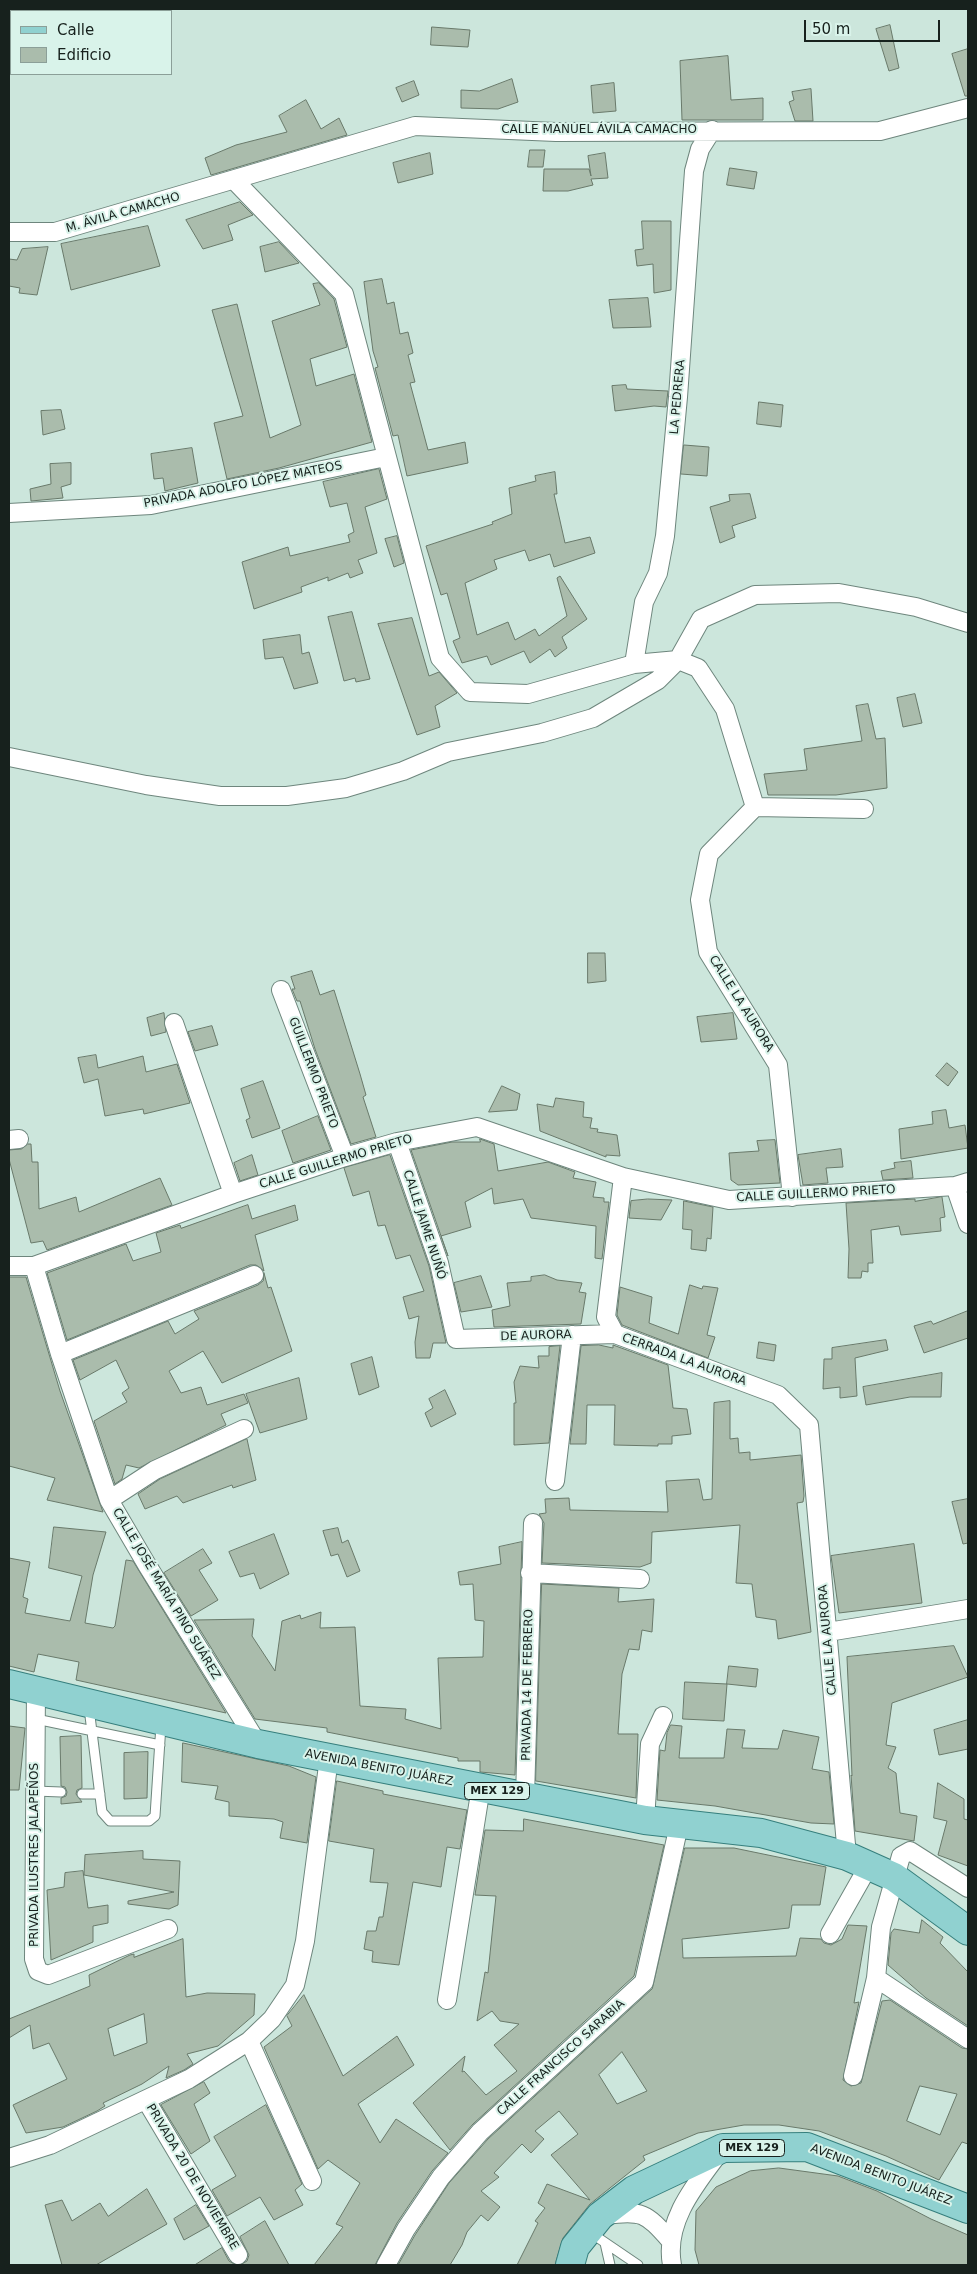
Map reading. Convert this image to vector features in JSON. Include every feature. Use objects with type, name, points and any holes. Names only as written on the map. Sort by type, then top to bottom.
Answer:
[{"type":"main road","name":"AVENIDA BENITO JUÁREZ","points":[[9,1684],[89,1702],[160,1733],[258,1744],[645,1820],[761,1833],[858,1861],[894,1877],[968,1931]]},
{"type":"main road","name":"AVENIDA BENITO JUÁREZ","points":[[570,2265],[575,2247],[598,2230],[634,2190],[723,2148],[807,2146],[968,2209]]},
{"type":"street","name":"CALLE MANUEL ÁVILA CAMACHO","points":[[234,181],[415,126],[556,132],[712,130],[880,131],[968,108]]},
{"type":"street","name":"LA PEDRERA","points":[[634,664],[644,602],[658,573],[664,536],[678,397],[694,171],[700,149],[712,130]]},
{"type":"street","name":"M. ÁVILA CAMACHO","points":[[9,232],[55,232],[234,181]]},
{"type":"street","points":[[234,181],[344,294],[440,658],[470,692],[528,694],[634,664],[678,660],[698,668],[725,709],[755,806],[864,809]]},
{"type":"street","name":"PRIVADA ADOLFO LÓPEZ MATEOS","points":[[9,513],[151,505],[386,457]]},
{"type":"street","points":[[9,757],[137,783],[220,796],[287,796],[346,788],[403,771],[448,752],[542,733],[593,718],[658,680],[678,660],[702,618],[755,595],[839,593],[916,607],[968,623]]},
{"type":"street","name":"CALLE LA AURORA","points":[[755,806],[709,854],[700,900],[708,952],[778,1065],[792,1197]]},
{"type":"street","name":"GUILLERMO PRIETO","points":[[281,990],[346,1157]]},
{"type":"street","points":[[174,1023],[233,1194]]},
{"type":"street","name":"CALLE GUILLERMO PRIETO","points":[[9,1266],[34,1266],[233,1194],[346,1157],[397,1142],[477,1127],[623,1177],[729,1200],[962,1184]]},
{"type":"street","name":"CALLE JAIME NUÑÓ","points":[[397,1142],[438,1263],[456,1339]]},
{"type":"street","name":"CERRADA LA AURORA","points":[[623,1177],[606,1317],[615,1334],[778,1395],[809,1425]]},
{"type":"street","points":[[962,1184],[968,1224]]},
{"type":"street","name":"CALLE JOSÉ MARÍA PINO SUÁREZ","points":[[34,1266],[60,1354],[108,1500],[146,1565],[258,1744]]},
{"type":"street","points":[[60,1354],[254,1275]]},
{"type":"street","name":"DE AURORA","points":[[456,1339],[615,1334]]},
{"type":"street","points":[[555,1481],[572,1335]]},
{"type":"street","name":"CALLE LA AURORA","points":[[809,1425],[828,1632],[858,1861]]},
{"type":"street","points":[[108,1500],[155,1470],[244,1428]]},
{"type":"street","name":"PRIVADA 14 DE FEBRERO","points":[[525,1797],[530,1573],[533,1523]]},
{"type":"street","points":[[530,1573],[640,1578]]},
{"type":"street","points":[[828,1632],[968,1609]]},
{"type":"street","name":"PRIVADA ILUSTRES JALAPEÑOS","points":[[36,1689],[34,1959],[38,1972],[48,1975],[168,1928]]},
{"type":"street","points":[[645,1820],[650,1744],[663,1716]]},
{"type":"street","points":[[9,2158],[50,2145],[189,2079],[249,2041],[272,2019],[295,1985],[305,1941],[329,1758]]},
{"type":"street","points":[[447,2000],[482,1787]]},
{"type":"street","name":"CALLE FRANCISCO SARABIA","points":[[386,2265],[406,2229],[440,2177],[480,2132],[644,1982],[679,1825]]},
{"type":"street","points":[[853,2076],[876,1978],[881,1926],[901,1856],[910,1851],[968,1888]]},
{"type":"street","points":[[830,1934],[858,1861]]},
{"type":"street","points":[[876,1978],[968,2039]]},
{"type":"street","points":[[249,2041],[312,2181]]},
{"type":"street","name":"PRIVADA 20 DE NOVIEMBRE","points":[[146,2100],[238,2255]]},
{"type":"street","points":[[671,2265],[670,2240],[687,2196],[723,2148]]},
{"type":"street","points":[[598,2230],[629,2212],[651,2219],[670,2240]]},
{"type":"lane","points":[[36,1719],[92,1732],[160,1733],[154,1820],[110,1821],[102,1812],[92,1732],[89,1702]]},
{"type":"lane","points":[[35,1791],[61,1792]]},
{"type":"lane","points":[[82,1794],[100,1794]]},
{"type":"lane","points":[[598,2230],[610,2265]]},
{"type":"lane","points":[[598,2230],[638,2265]]},
{"type":"building","points":[[890,25],[899,68],[889,71],[876,29]]},
{"type":"building","points":[[432,27],[470,30],[468,47],[431,45]]},
{"type":"building","points":[[968,49],[968,96],[965,96],[952,54]]},
{"type":"building","points":[[728,56],[731,100],[763,98],[763,120],[682,120],[680,61]]},
{"type":"building","points":[[512,79],[518,102],[498,109],[461,108],[461,90],[479,91]]},
{"type":"building","points":[[414,81],[419,95],[402,102],[396,88]]},
{"type":"building","points":[[614,83],[616,111],[593,113],[591,86]]},
{"type":"building","points":[[811,89],[813,121],[795,121],[789,102],[794,100],[792,92]]},
{"type":"building","points":[[306,100],[321,129],[339,118],[347,135],[211,175],[205,158],[236,145],[287,132],[279,116]]},
{"type":"building","points":[[530,150],[545,150],[543,167],[528,167]]},
{"type":"building","points":[[430,153],[433,174],[398,183],[393,163]]},
{"type":"building","points":[[605,153],[608,178],[591,179],[593,185],[568,191],[543,191],[544,169],[589,169],[591,176],[588,156]]},
{"type":"building","points":[[730,168],[757,172],[754,189],[727,185]]},
{"type":"building","points":[[240,202],[253,215],[228,225],[233,240],[203,249],[186,220]]},
{"type":"building","points":[[642,221],[671,221],[671,290],[654,293],[653,264],[637,266],[635,250],[643,249]]},
{"type":"building","points":[[148,226],[160,266],[71,290],[61,244]]},
{"type":"building","points":[[279,242],[299,263],[265,272],[260,247]]},
{"type":"building","points":[[48,247],[37,295],[19,293],[20,288],[9,286],[9,259],[17,260],[22,249]]},
{"type":"building","points":[[382,279],[387,304],[394,302],[400,334],[408,332],[413,353],[408,355],[415,382],[410,383],[428,450],[465,442],[468,463],[407,476],[398,435],[393,436],[375,368],[378,367],[373,351],[364,282]]},
{"type":"building","points":[[319,283],[334,299],[347,347],[310,359],[316,386],[354,374],[372,442],[279,468],[227,479],[214,423],[243,416],[212,310],[237,304],[270,438],[301,425],[272,321],[320,305],[313,284]]},
{"type":"building","points":[[648,298],[651,327],[613,328],[609,300]]},
{"type":"building","points":[[626,385],[627,389],[668,391],[666,407],[654,406],[615,411],[612,386]]},
{"type":"building","points":[[759,402],[783,405],[781,427],[757,424]]},
{"type":"building","points":[[61,410],[65,429],[43,435],[41,411]]},
{"type":"building","points":[[684,445],[709,447],[707,476],[681,474]]},
{"type":"building","points":[[192,448],[198,483],[165,491],[163,478],[154,479],[151,454]]},
{"type":"building","points":[[71,463],[71,484],[61,487],[63,498],[31,501],[30,489],[51,484],[50,464]]},
{"type":"building","points":[[379,469],[387,499],[365,507],[377,553],[358,560],[363,573],[350,578],[348,573],[328,581],[328,577],[301,587],[302,592],[254,609],[242,562],[288,547],[290,556],[350,542],[348,535],[354,532],[347,503],[330,507],[323,482]]},
{"type":"building","points":[[555,472],[557,494],[554,494],[565,543],[590,537],[595,553],[554,567],[550,554],[529,561],[525,550],[494,560],[497,569],[465,583],[477,635],[508,622],[515,640],[535,629],[539,636],[567,616],[557,578],[560,576],[587,619],[562,637],[567,648],[555,657],[550,649],[530,663],[524,651],[491,665],[487,656],[462,663],[453,641],[460,638],[447,593],[441,595],[426,546],[493,524],[492,522],[512,514],[509,488],[536,481],[535,476]]},
{"type":"building","points":[[750,494],[756,518],[732,526],[735,537],[720,543],[710,507],[730,501],[729,495]]},
{"type":"building","points":[[397,536],[404,563],[394,567],[385,539]]},
{"type":"building","points":[[352,612],[370,679],[356,682],[355,678],[344,681],[328,617]]},
{"type":"building","points":[[412,618],[429,676],[439,672],[457,693],[435,706],[440,727],[417,735],[378,624]]},
{"type":"building","points":[[300,635],[302,654],[309,652],[318,683],[294,689],[283,657],[265,659],[263,640]]},
{"type":"building","points":[[915,694],[922,723],[903,727],[897,698]]},
{"type":"building","points":[[868,704],[876,739],[885,738],[887,788],[836,795],[768,795],[764,774],[807,770],[804,749],[862,741],[856,706]]},
{"type":"building","points":[[588,953],[605,953],[606,981],[588,983]]},
{"type":"building","points":[[312,971],[320,995],[334,990],[366,1095],[363,1097],[376,1137],[351,1144],[315,1049],[300,1001],[297,1001],[292,989],[295,989],[291,977]]},
{"type":"building","points":[[164,1013],[166,1032],[151,1036],[147,1018]]},
{"type":"building","points":[[733,1013],[737,1039],[701,1042],[697,1017]]},
{"type":"building","points":[[212,1026],[218,1045],[195,1051],[188,1032]]},
{"type":"building","points":[[96,1055],[98,1068],[143,1056],[146,1072],[177,1064],[190,1103],[144,1114],[143,1109],[105,1116],[98,1079],[84,1083],[78,1058]]},
{"type":"building","points":[[947,1063],[958,1072],[948,1086],[936,1076]]},
{"type":"building","points":[[263,1081],[280,1128],[252,1138],[246,1120],[250,1118],[241,1089]]},
{"type":"building","points":[[502,1086],[520,1094],[517,1110],[489,1112]]},
{"type":"building","points":[[556,1098],[584,1102],[583,1117],[592,1118],[590,1128],[598,1129],[597,1132],[617,1135],[620,1156],[606,1155],[606,1157],[540,1131],[537,1104],[553,1107]]},
{"type":"building","points":[[946,1110],[949,1128],[965,1125],[968,1148],[901,1159],[899,1129],[933,1124],[932,1112]]},
{"type":"building","points":[[318,1116],[331,1150],[293,1163],[282,1131]]},
{"type":"building","points":[[480,1139],[494,1144],[498,1171],[548,1162],[575,1172],[573,1178],[596,1182],[593,1197],[604,1198],[604,1202],[609,1202],[602,1259],[595,1258],[596,1226],[531,1218],[523,1199],[494,1204],[492,1188],[465,1202],[471,1227],[441,1236],[411,1150],[452,1142],[480,1142]]},
{"type":"building","points":[[775,1140],[780,1183],[738,1185],[731,1180],[729,1153],[759,1151],[757,1141]]},
{"type":"building","points":[[31,1144],[32,1162],[38,1162],[39,1209],[76,1197],[79,1212],[160,1178],[172,1205],[47,1250],[43,1241],[31,1243],[9,1159],[9,1150],[21,1149]]},
{"type":"building","points":[[841,1149],[843,1167],[826,1168],[828,1183],[803,1185],[798,1155]]},
{"type":"building","points":[[252,1155],[258,1175],[240,1181],[234,1163]]},
{"type":"building","points":[[390,1155],[429,1266],[446,1343],[433,1343],[430,1358],[416,1358],[415,1342],[419,1316],[409,1319],[403,1297],[424,1291],[410,1255],[396,1259],[385,1225],[378,1226],[369,1191],[353,1196],[344,1168]]},
{"type":"building","points":[[911,1161],[913,1178],[883,1180],[881,1171],[895,1168],[894,1163]]},
{"type":"building","points":[[942,1197],[945,1217],[940,1218],[941,1231],[901,1235],[899,1226],[871,1230],[873,1263],[868,1263],[868,1272],[862,1271],[861,1278],[848,1278],[849,1249],[846,1203],[915,1199],[915,1201]]},
{"type":"building","points":[[648,1199],[672,1200],[661,1220],[629,1218],[631,1201]]},
{"type":"building","points":[[684,1201],[713,1207],[711,1239],[707,1238],[706,1251],[691,1249],[692,1230],[683,1229]]},
{"type":"building","points":[[248,1205],[252,1219],[295,1205],[298,1220],[255,1235],[264,1271],[256,1265],[250,1265],[67,1340],[47,1273],[126,1244],[133,1261],[161,1252],[156,1233],[180,1225],[181,1228]]},
{"type":"building","points":[[264,1273],[268,1288],[271,1287],[292,1351],[222,1383],[203,1351],[169,1371],[181,1393],[201,1387],[207,1405],[244,1394],[248,1403],[221,1414],[226,1425],[139,1468],[126,1465],[122,1479],[115,1484],[94,1421],[127,1402],[122,1393],[129,1388],[116,1360],[80,1380],[73,1360],[168,1321],[175,1334],[199,1319],[194,1311],[258,1285],[263,1281]]},
{"type":"building","points":[[545,1275],[557,1280],[582,1283],[579,1292],[586,1293],[581,1324],[494,1327],[492,1310],[510,1306],[507,1283],[531,1281],[531,1277]]},
{"type":"building","points":[[481,1276],[492,1307],[461,1312],[454,1283]]},
{"type":"building","points":[[9,1277],[26,1277],[60,1391],[103,1512],[47,1500],[55,1478],[9,1466]]},
{"type":"building","points":[[690,1285],[702,1289],[703,1286],[718,1288],[707,1335],[715,1337],[708,1358],[622,1325],[617,1315],[620,1287],[652,1297],[649,1323],[678,1334]]},
{"type":"building","points":[[968,1311],[968,1338],[924,1353],[914,1326],[931,1321],[933,1324]]},
{"type":"building","points":[[886,1340],[888,1350],[855,1358],[857,1396],[840,1398],[840,1387],[823,1389],[824,1359],[832,1359],[832,1348]]},
{"type":"building","points":[[759,1342],[776,1345],[774,1361],[757,1358]]},
{"type":"building","points":[[599,1345],[613,1348],[613,1345],[668,1365],[673,1408],[687,1409],[691,1434],[672,1436],[672,1444],[658,1444],[658,1446],[614,1445],[615,1405],[587,1405],[586,1444],[570,1444],[581,1346]]},
{"type":"building","points":[[560,1346],[549,1443],[514,1445],[514,1403],[516,1403],[514,1382],[520,1366],[539,1368],[538,1356],[549,1356],[549,1347]]},
{"type":"building","points":[[372,1357],[379,1387],[359,1395],[351,1364]]},
{"type":"building","points":[[942,1373],[941,1397],[910,1397],[866,1405],[863,1387]]},
{"type":"building","points":[[299,1378],[307,1419],[260,1433],[246,1394]]},
{"type":"building","points":[[445,1390],[456,1414],[431,1427],[425,1413],[433,1408],[429,1399]]},
{"type":"building","points":[[730,1401],[730,1439],[738,1438],[739,1453],[750,1452],[750,1460],[801,1455],[804,1496],[803,1502],[797,1503],[811,1632],[778,1639],[776,1620],[756,1617],[752,1584],[736,1583],[740,1525],[652,1532],[651,1563],[640,1567],[542,1563],[544,1523],[539,1514],[546,1513],[545,1499],[569,1498],[570,1510],[668,1512],[666,1481],[699,1479],[703,1500],[712,1499],[714,1403]]},
{"type":"building","points":[[247,1439],[256,1480],[233,1488],[232,1485],[183,1503],[177,1496],[145,1509],[138,1494],[160,1479]]},
{"type":"building","points":[[968,1499],[968,1543],[963,1544],[952,1502]]},
{"type":"building","points":[[54,1527],[106,1532],[93,1575],[85,1623],[113,1628],[115,1626],[126,1560],[133,1561],[226,1713],[76,1680],[79,1662],[38,1654],[34,1672],[9,1666],[9,1558],[30,1562],[23,1597],[28,1599],[25,1613],[70,1621],[82,1576],[49,1568]]},
{"type":"building","points":[[338,1528],[342,1543],[348,1540],[360,1571],[347,1577],[338,1554],[331,1556],[323,1531]]},
{"type":"building","points":[[274,1534],[289,1574],[260,1589],[254,1573],[240,1577],[229,1552]]},
{"type":"building","points":[[522,1542],[515,1775],[480,1772],[480,1761],[458,1761],[458,1758],[327,1732],[327,1728],[255,1719],[194,1620],[254,1619],[252,1636],[275,1671],[282,1621],[300,1615],[301,1619],[321,1612],[320,1628],[355,1627],[360,1706],[406,1709],[405,1719],[441,1729],[438,1658],[483,1657],[484,1621],[475,1620],[473,1584],[460,1585],[458,1572],[501,1564],[499,1547]]},
{"type":"building","points":[[914,1544],[922,1603],[839,1613],[831,1556]]},
{"type":"building","points":[[203,1549],[212,1563],[199,1570],[218,1600],[191,1616],[164,1573]]},
{"type":"building","points":[[542,1584],[619,1588],[618,1602],[654,1599],[652,1632],[642,1630],[639,1650],[629,1649],[622,1674],[618,1734],[638,1734],[636,1798],[536,1781]]},
{"type":"building","points":[[954,1646],[968,1677],[892,1703],[886,1745],[896,1747],[888,1768],[896,1773],[900,1813],[917,1816],[914,1841],[855,1831],[847,1657]]},
{"type":"building","points":[[729,1666],[758,1669],[756,1687],[727,1684]]},
{"type":"building","points":[[685,1682],[727,1684],[724,1721],[683,1719]]},
{"type":"building","points":[[968,1720],[968,1749],[939,1755],[934,1730]]},
{"type":"building","points":[[671,1725],[682,1726],[679,1758],[724,1758],[727,1729],[745,1730],[742,1748],[778,1749],[783,1730],[819,1737],[812,1769],[829,1772],[834,1824],[811,1823],[715,1806],[657,1800],[660,1750],[665,1751],[667,1733]]},
{"type":"building","points":[[9,1726],[25,1728],[19,1790],[9,1790]]},
{"type":"building","points":[[81,1736],[82,1788],[77,1790],[76,1794],[82,1802],[61,1804],[61,1798],[66,1796],[67,1792],[65,1787],[61,1786],[60,1737]]},
{"type":"building","points":[[183,1743],[289,1766],[316,1777],[307,1843],[280,1838],[283,1822],[274,1819],[229,1816],[229,1802],[215,1799],[218,1786],[182,1782]]},
{"type":"building","points":[[148,1752],[147,1798],[124,1799],[124,1753]]},
{"type":"building","points":[[337,1781],[383,1791],[383,1794],[467,1810],[460,1849],[447,1847],[441,1887],[413,1882],[399,1965],[372,1962],[373,1951],[364,1949],[367,1931],[376,1931],[379,1917],[383,1917],[388,1883],[370,1882],[374,1849],[329,1841]]},
{"type":"building","points":[[938,1783],[964,1799],[964,1819],[968,1820],[968,1866],[938,1855],[947,1821],[934,1818]]},
{"type":"building","points":[[524,1819],[664,1845],[634,1976],[473,2124],[450,2150],[413,2103],[465,2056],[462,2072],[464,2071],[486,2095],[517,2071],[494,2045],[519,2024],[500,2021],[492,2011],[477,2021],[485,1972],[488,1973],[496,1896],[475,1895],[485,1830],[523,1831]]},
{"type":"building","points":[[685,1848],[734,1848],[826,1867],[820,1905],[792,1905],[789,1928],[682,1939],[683,1958],[796,1956],[800,1938],[821,1939],[824,1943],[831,1945],[842,1939],[848,1925],[867,1926],[854,2003],[859,2002],[843,2080],[851,2086],[861,2083],[882,2001],[890,2000],[962,2048],[968,2049],[968,2144],[962,2142],[939,2180],[886,2156],[819,2131],[779,2125],[744,2125],[698,2133],[643,2156],[645,2160],[590,2204],[563,2238],[555,2265],[517,2265],[538,2223],[535,2221],[545,2208],[538,2203],[547,2184],[590,2200],[551,2155],[578,2134],[559,2111],[535,2131],[544,2139],[531,2153],[522,2144],[494,2173],[499,2177],[481,2191],[500,2207],[488,2221],[481,2215],[467,2232],[462,2245],[450,2265],[398,2265],[449,2183],[488,2139],[652,1989]],"holes":[[[622,2052],[647,2091],[617,2104],[599,2075]],[[920,2086],[957,2094],[940,2135],[907,2121]]]},
{"type":"building","points":[[143,1851],[143,1859],[180,1861],[178,1905],[169,1909],[128,1904],[128,1901],[174,1892],[84,1875],[85,1855]]},
{"type":"building","points":[[83,1871],[88,1908],[108,1905],[108,1923],[93,1926],[93,1942],[51,1960],[47,1890],[64,1887],[65,1873]]},
{"type":"building","points":[[922,1920],[943,1937],[940,1943],[968,1972],[968,2026],[926,1998],[888,1965],[891,1933],[894,1929],[919,1933]]},
{"type":"building","points":[[183,1939],[186,1997],[207,1993],[255,1994],[254,2015],[218,2046],[187,2054],[193,2064],[184,2070],[166,2078],[169,2066],[142,2084],[103,2103],[105,2106],[97,2111],[63,2127],[26,2133],[13,2105],[67,2079],[49,2043],[33,2049],[30,2025],[9,2038],[9,2019],[90,1986],[89,1975],[130,1955],[134,1954],[134,1957]],"holes":[[[144,2014],[147,2043],[114,2056],[108,2029]]]},
{"type":"building","points":[[304,1995],[343,2076],[397,2036],[414,2065],[358,2104],[380,2143],[396,2119],[448,2153],[432,2171],[397,2223],[375,2265],[314,2265],[343,2227],[336,2224],[360,2183],[328,2160],[318,2169],[264,2047],[292,2026],[287,2016]]},
{"type":"building","points":[[204,2082],[210,2093],[194,2104],[210,2141],[191,2154],[161,2105]]},
{"type":"building","points":[[266,2105],[302,2184],[295,2190],[303,2205],[274,2220],[260,2197],[227,2216],[212,2190],[236,2176],[214,2137]]},
{"type":"building","points":[[779,2168],[838,2176],[877,2191],[931,2219],[968,2235],[968,2265],[699,2265],[695,2250],[696,2211],[716,2187],[750,2171]]},
{"type":"building","points":[[147,2189],[167,2224],[96,2265],[62,2265],[45,2205],[62,2200],[72,2221],[100,2203],[108,2216]]},
{"type":"building","points":[[196,2205],[209,2226],[184,2240],[174,2219]]},
{"type":"building","points":[[265,2221],[289,2265],[240,2265],[247,2261],[249,2255],[240,2237]]},
{"type":"building","points":[[222,2248],[229,2261],[236,2265],[195,2265]]}]
